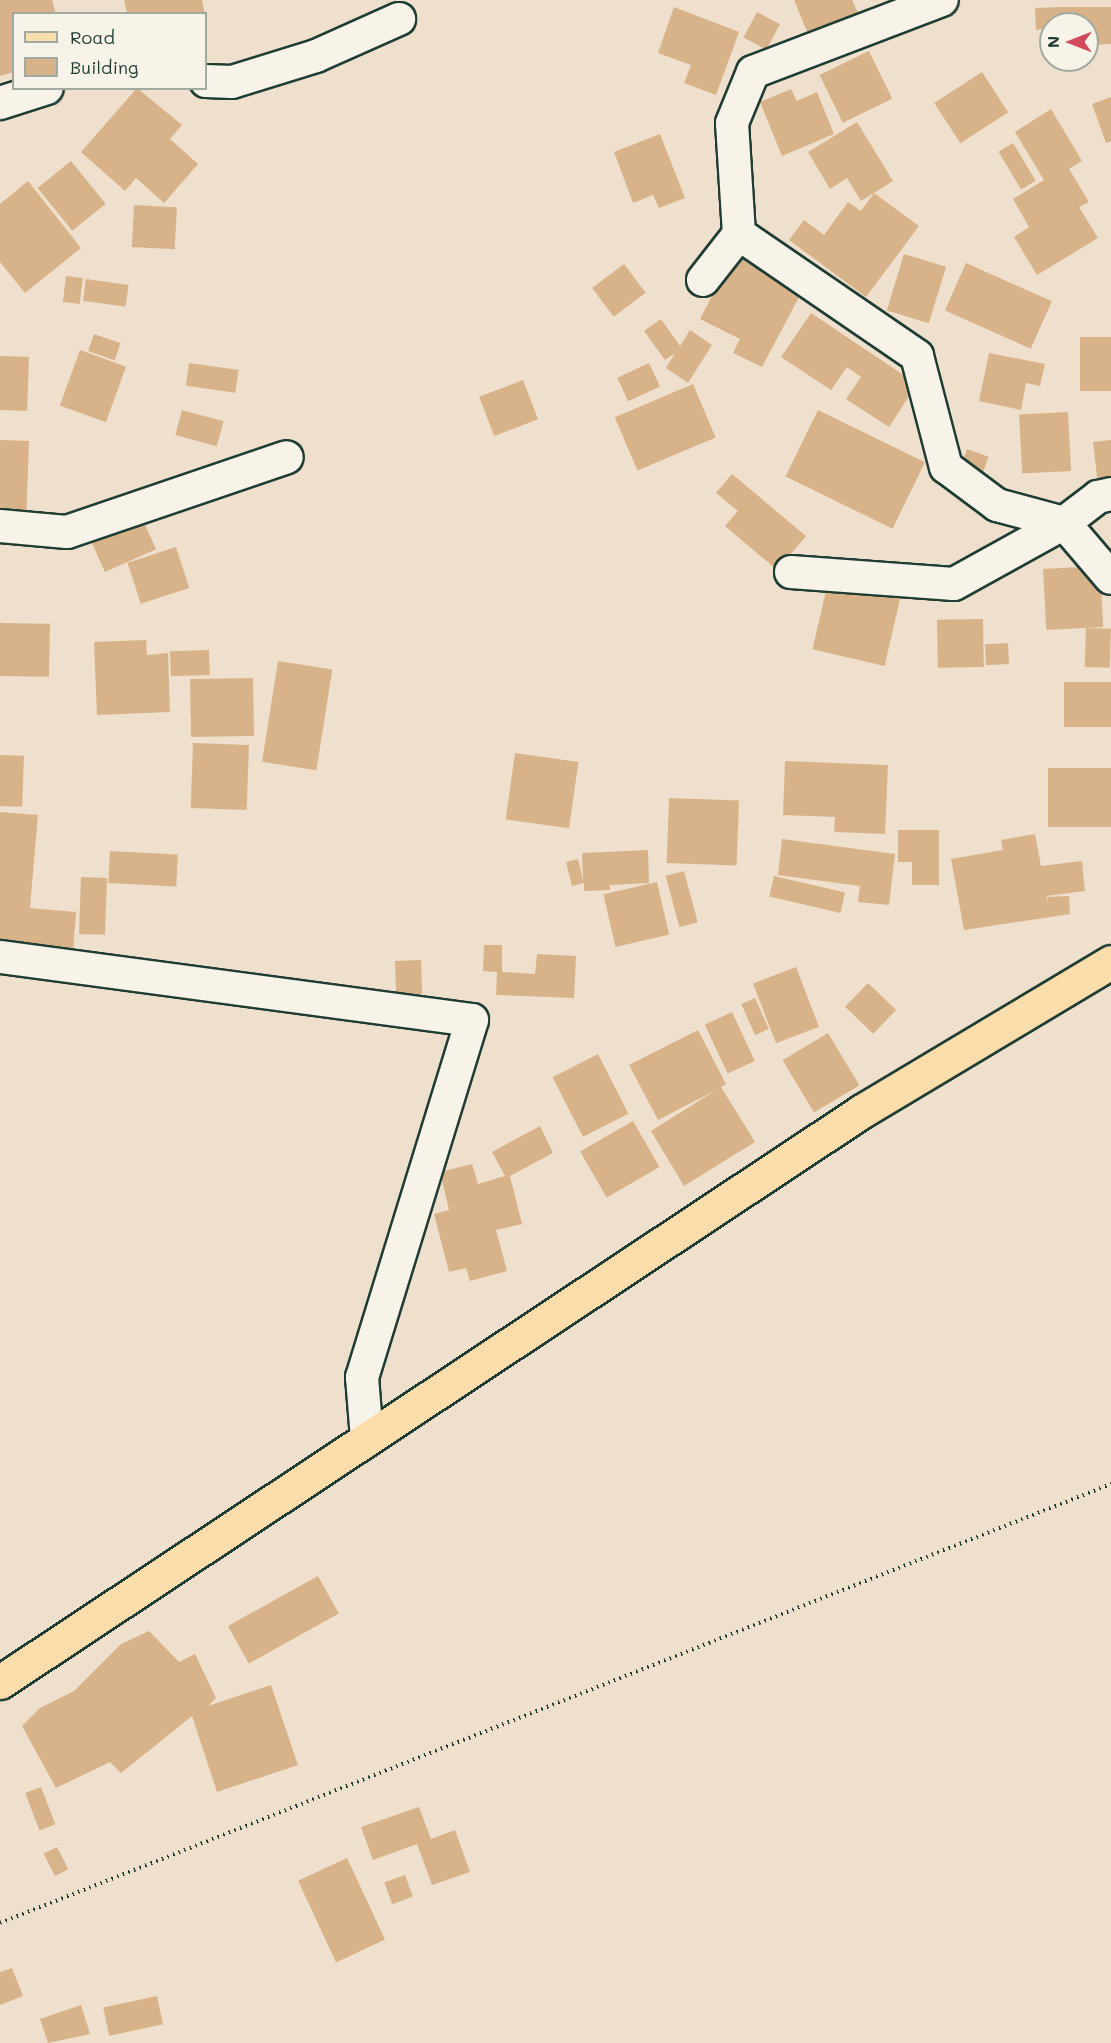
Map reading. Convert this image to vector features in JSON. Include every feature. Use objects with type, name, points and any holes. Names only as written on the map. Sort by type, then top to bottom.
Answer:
[{"type":"main road","points":[[0,1682],[862,1111],[1111,962]]},
{"type":"street","points":[[703,280],[739,234],[732,123],[753,72],[942,0]]},
{"type":"street","points":[[207,81],[232,82],[316,56],[399,19]]},
{"type":"street","points":[[0,103],[41,90]]},
{"type":"street","points":[[739,234],[917,356],[946,467],[997,505],[1064,523],[1111,578]]},
{"type":"street","points":[[0,526],[67,532],[287,457]]},
{"type":"street","points":[[791,572],[954,584],[1064,523],[1098,497],[1111,495]]},
{"type":"street","points":[[0,957],[472,1020],[362,1377],[367,1440]]},
{"type":"path","points":[[0,1923],[1111,1484]]},
{"type":"building","points":[[0,0],[52,0],[55,12],[12,12],[12,73],[0,76]]},
{"type":"building","points":[[124,0],[202,0],[205,12],[127,12]]},
{"type":"building","points":[[794,0],[852,0],[858,13],[808,34]]},
{"type":"building","points":[[674,7],[739,32],[716,95],[684,83],[691,65],[658,53]]},
{"type":"building","points":[[1111,7],[1111,44],[1099,44],[1099,12],[1039,12],[1039,30],[1036,30],[1035,8]]},
{"type":"building","points":[[757,12],[780,24],[766,50],[743,38]]},
{"type":"building","points":[[869,51],[892,99],[843,123],[820,75]]},
{"type":"building","points":[[982,72],[1008,112],[960,143],[934,103]]},
{"type":"building","points":[[791,89],[797,101],[817,92],[834,134],[782,156],[760,102]]},
{"type":"building","points":[[135,90],[139,90],[182,125],[170,139],[198,164],[164,203],[136,178],[125,191],[81,152]]},
{"type":"building","points":[[1111,97],[1111,141],[1106,143],[1092,104]]},
{"type":"building","points":[[1051,109],[1082,161],[1069,169],[1089,202],[1079,207],[1098,238],[1037,275],[1014,237],[1029,227],[1013,199],[1044,180],[1015,132]]},
{"type":"building","points":[[857,122],[893,181],[861,201],[847,178],[830,189],[808,152]]},
{"type":"building","points":[[660,134],[685,198],[659,208],[653,195],[633,203],[614,152]]},
{"type":"building","points":[[1013,143],[1036,181],[1021,189],[998,152]]},
{"type":"building","points":[[71,161],[106,204],[72,231],[38,188]]},
{"type":"building","points":[[28,181],[81,248],[25,293],[0,262],[0,204]]},
{"type":"building","points":[[874,193],[919,226],[866,297],[789,240],[804,220],[824,235],[848,202],[861,211]]},
{"type":"building","points":[[134,205],[177,207],[175,249],[132,247]]},
{"type":"building","points":[[737,248],[806,284],[762,367],[733,353],[740,339],[700,319]]},
{"type":"building","points":[[904,254],[946,267],[929,323],[887,310]]},
{"type":"building","points":[[966,263],[1052,301],[1031,349],[945,311]]},
{"type":"building","points":[[624,264],[646,293],[614,317],[592,288]]},
{"type":"building","points":[[66,276],[83,278],[80,304],[63,302]]},
{"type":"building","points":[[86,279],[129,285],[126,307],[83,301]]},
{"type":"building","points":[[811,313],[917,384],[889,427],[846,399],[861,377],[847,367],[831,390],[781,357]]},
{"type":"building","points":[[661,319],[680,346],[690,330],[712,345],[688,383],[666,368],[675,353],[665,360],[644,331]]},
{"type":"building","points":[[94,334],[120,343],[115,360],[88,351]]},
{"type":"building","points":[[1080,337],[1111,337],[1111,391],[1080,391]]},
{"type":"building","points":[[80,350],[126,367],[106,422],[60,405]]},
{"type":"building","points":[[989,353],[1045,364],[1040,386],[1026,383],[1021,410],[979,401]]},
{"type":"building","points":[[0,356],[29,357],[27,411],[0,410]]},
{"type":"building","points":[[189,363],[239,370],[235,393],[186,386]]},
{"type":"building","points":[[649,363],[660,387],[628,401],[617,378]]},
{"type":"building","points":[[523,380],[538,419],[494,436],[479,397]]},
{"type":"building","points":[[693,384],[716,437],[637,471],[615,417]]},
{"type":"building","points":[[182,410],[224,421],[217,446],[175,435]]},
{"type":"building","points":[[818,410],[925,462],[893,529],[786,477]]},
{"type":"building","points":[[1068,412],[1071,471],[1022,473],[1019,415]]},
{"type":"building","points":[[0,440],[29,441],[27,511],[0,510]]},
{"type":"building","points":[[1111,440],[1111,483],[1098,485],[1093,442]]},
{"type":"building","points":[[967,449],[989,457],[980,481],[958,473]]},
{"type":"building","points":[[732,474],[806,536],[777,570],[725,526],[738,511],[716,493]]},
{"type":"building","points":[[143,520],[156,549],[105,572],[92,543]]},
{"type":"building","points":[[176,547],[189,588],[141,604],[127,563]]},
{"type":"building","points":[[1100,566],[1103,627],[1046,630],[1043,569]]},
{"type":"building","points":[[828,582],[900,599],[885,666],[812,649]]},
{"type":"building","points":[[983,619],[984,667],[938,668],[937,620]]},
{"type":"building","points":[[0,623],[50,624],[49,677],[0,676]]},
{"type":"building","points":[[1086,628],[1111,629],[1110,668],[1085,667]]},
{"type":"building","points":[[146,640],[147,655],[168,653],[170,712],[97,715],[94,642]]},
{"type":"building","points":[[1008,643],[1009,664],[986,665],[985,644]]},
{"type":"building","points":[[209,650],[210,675],[171,676],[170,651]]},
{"type":"building","points":[[278,661],[332,670],[316,770],[262,762]]},
{"type":"building","points":[[253,678],[254,736],[191,737],[190,679]]},
{"type":"building","points":[[1064,682],[1111,682],[1111,727],[1064,727]]},
{"type":"building","points":[[193,743],[249,745],[247,810],[191,808]]},
{"type":"building","points":[[515,753],[578,762],[569,828],[506,819]]},
{"type":"building","points":[[0,755],[24,756],[22,807],[0,806]]},
{"type":"building","points":[[785,761],[888,765],[885,834],[834,832],[835,817],[783,815]]},
{"type":"building","points":[[1048,768],[1111,768],[1111,827],[1048,827]]},
{"type":"building","points":[[669,798],[739,800],[737,865],[667,863]]},
{"type":"building","points":[[0,812],[38,815],[30,908],[76,912],[73,953],[0,946]]},
{"type":"building","points":[[898,830],[939,830],[939,885],[912,885],[912,862],[898,862]]},
{"type":"building","points":[[1035,834],[1041,866],[1082,861],[1085,891],[1046,896],[1048,904],[1047,897],[1069,896],[1070,914],[964,930],[951,859],[1003,850],[1001,840]]},
{"type":"building","points":[[782,839],[895,854],[889,905],[858,902],[860,886],[778,875]]},
{"type":"building","points":[[648,850],[649,883],[610,885],[610,890],[584,891],[584,883],[572,886],[566,862],[578,859],[583,881],[582,853]]},
{"type":"building","points":[[110,851],[178,855],[176,887],[108,883]]},
{"type":"building","points":[[684,871],[698,922],[679,927],[666,876]]},
{"type":"building","points":[[774,876],[845,892],[840,913],[769,896]]},
{"type":"building","points":[[81,877],[107,878],[105,935],[79,934]]},
{"type":"building","points":[[657,882],[669,935],[616,947],[603,894]]},
{"type":"building","points":[[484,945],[502,945],[502,972],[535,974],[537,954],[576,956],[574,998],[496,995],[497,972],[483,971]]},
{"type":"building","points":[[421,960],[422,994],[396,995],[395,961]]},
{"type":"building","points":[[796,967],[819,1027],[776,1043],[753,983]]},
{"type":"building","points":[[868,983],[896,1010],[873,1034],[845,1007]]},
{"type":"building","points":[[755,998],[769,1029],[755,1035],[741,1004]]},
{"type":"building","points":[[732,1012],[755,1061],[728,1074],[705,1025]]},
{"type":"building","points":[[698,1030],[726,1084],[721,1087],[755,1142],[684,1186],[651,1131],[716,1090],[658,1120],[629,1065]]},
{"type":"building","points":[[828,1033],[859,1085],[814,1113],[783,1060]]},
{"type":"building","points":[[598,1054],[628,1114],[583,1137],[553,1077]]},
{"type":"building","points":[[633,1121],[660,1167],[607,1197],[580,1152]]},
{"type":"building","points":[[540,1126],[553,1153],[510,1176],[522,1224],[496,1230],[507,1271],[470,1281],[466,1268],[449,1272],[434,1214],[449,1210],[440,1172],[472,1164],[478,1184],[505,1176],[492,1152]]},
{"type":"building","points":[[318,1576],[339,1614],[249,1664],[228,1626]]},
{"type":"building","points":[[149,1631],[179,1662],[195,1654],[216,1698],[208,1706],[271,1685],[298,1765],[217,1792],[192,1716],[121,1773],[110,1762],[56,1788],[22,1726],[40,1708],[74,1691],[121,1644]]},
{"type":"building","points":[[41,1787],[55,1824],[39,1830],[25,1793]]},
{"type":"building","points":[[419,1807],[431,1839],[455,1830],[470,1872],[432,1885],[417,1844],[373,1860],[361,1827]]},
{"type":"building","points":[[57,1847],[68,1869],[55,1876],[44,1854]]},
{"type":"building","points":[[347,1858],[385,1940],[336,1962],[298,1881]]},
{"type":"building","points":[[405,1875],[413,1897],[392,1904],[384,1883]]},
{"type":"building","points":[[12,1968],[23,1996],[0,2005],[0,1972]]},
{"type":"building","points":[[157,1996],[163,2024],[109,2036],[103,2007]]},
{"type":"building","points":[[81,2005],[90,2034],[48,2043],[40,2019]]}]
